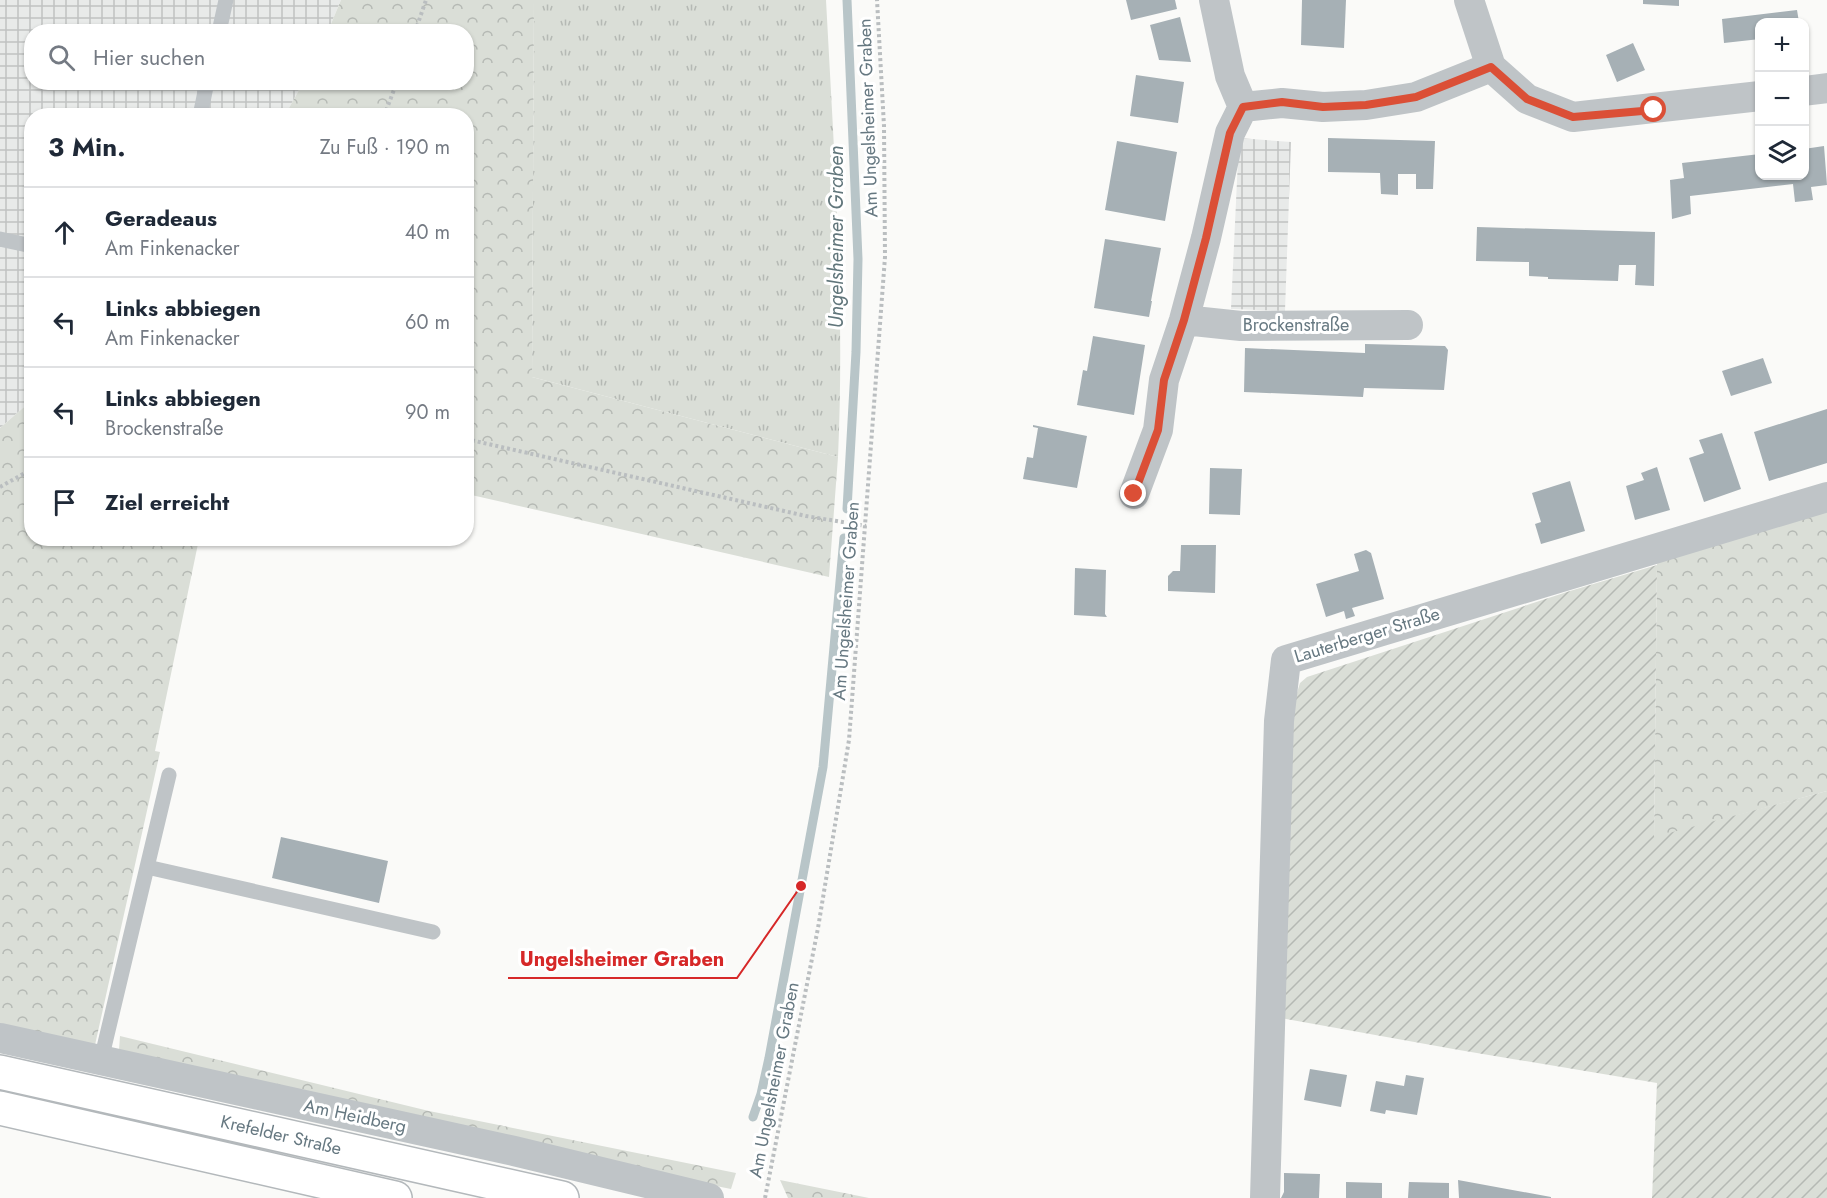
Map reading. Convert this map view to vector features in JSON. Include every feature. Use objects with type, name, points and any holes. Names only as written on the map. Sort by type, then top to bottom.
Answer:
[{"type":"highway","name":"Krefelder Straße","points":[[0,1071],[562,1198]]},
{"type":"highway","name":"Krefelder Straße","points":[[0,1108],[395,1198]]},
{"type":"street","points":[[1134,494],[1158,430],[1164,380],[1184,320],[1206,238],[1230,133],[1243,107],[1230,76],[1214,0]]},
{"type":"street","points":[[1469,0],[1491,67],[1527,99],[1573,117],[1654,110],[1755,97]]},
{"type":"street","points":[[1243,107],[1282,102],[1323,107],[1366,105],[1406,99],[1491,67]]},
{"type":"street","points":[[1809,90],[1827,88]]},
{"type":"street","name":"Brockenstraße","points":[[1184,320],[1241,326],[1408,325]]},
{"type":"street","name":"Lauterberger Straße","points":[[1265,1198],[1279,721],[1286,660],[1827,497]]},
{"type":"street","name":"Am Heidberg","points":[[0,1038],[514,1151],[709,1198]]},
{"type":"lane","points":[[221,24],[226,0]]},
{"type":"lane","points":[[202,108],[205,90]]},
{"type":"lane","points":[[0,239],[24,244]]},
{"type":"lane","points":[[101,1060],[168,775]]},
{"type":"lane","points":[[147,867],[433,932]]},
{"type":"path","points":[[418,24],[426,0]]},
{"type":"path","name":"Am Ungelsheimer Graben","points":[[765,1198],[818,928],[849,740],[885,257],[884,126],[877,0]]},
{"type":"path","points":[[387,108],[394,90]]},
{"type":"path","points":[[474,441],[806,516],[866,526]]},
{"type":"path","points":[[0,487],[24,474]]},
{"type":"shaded area","points":[[0,0],[341,0],[331,24],[24,24],[24,90],[299,90],[289,108],[24,108],[24,407],[0,428]]},
{"type":"shaded area","points":[[1239,138],[1291,142],[1285,311],[1231,309]]},
{"type":"green space","points":[[341,0],[534,0],[532,377],[838,457],[829,577],[474,496],[474,108],[289,108],[299,90],[474,90],[474,24],[331,24]]},
{"type":"green space","points":[[534,0],[826,0],[839,285],[838,457],[532,377]]},
{"type":"green space","points":[[24,407],[24,546],[198,546],[155,751],[160,752],[95,1045],[0,1025],[0,428]]},
{"type":"green space","points":[[1827,493],[1827,791],[1654,838],[1659,544]]},
{"type":"green space","points":[[1657,565],[1654,837],[1827,791],[1827,1198],[1652,1198],[1657,1083],[1275,1017],[1291,712],[1300,683],[1307,677]]},
{"type":"green space","points":[[120,1036],[429,1111],[736,1173],[731,1189],[458,1134],[119,1050]]},
{"type":"green space","points":[[780,1180],[869,1198],[788,1198]]},
{"type":"building","points":[[1126,0],[1175,0],[1177,9],[1131,20]]},
{"type":"building","points":[[1302,0],[1346,0],[1344,48],[1301,45]]},
{"type":"building","points":[[1643,0],[1679,0],[1679,6],[1643,4]]},
{"type":"building","points":[[1797,10],[1798,18],[1755,18],[1755,40],[1724,43],[1722,19]]},
{"type":"building","points":[[1180,17],[1191,62],[1159,60],[1150,25]]},
{"type":"building","points":[[1633,43],[1645,70],[1617,82],[1606,55]]},
{"type":"building","points":[[1136,75],[1184,82],[1178,123],[1130,116]]},
{"type":"building","points":[[1328,138],[1435,141],[1433,189],[1416,189],[1416,174],[1398,174],[1398,195],[1381,194],[1380,173],[1328,172]]},
{"type":"building","points":[[1117,141],[1177,152],[1165,221],[1105,210]]},
{"type":"building","points":[[1824,146],[1827,185],[1811,187],[1813,200],[1795,202],[1793,184],[1690,196],[1691,214],[1672,219],[1670,180],[1684,178],[1682,163],[1755,155],[1755,180],[1809,180],[1809,148]]},
{"type":"building","points":[[1477,227],[1655,232],[1654,286],[1635,285],[1636,265],[1619,265],[1618,281],[1548,279],[1548,277],[1529,276],[1529,262],[1476,261]]},
{"type":"building","points":[[1105,239],[1161,248],[1149,317],[1094,308]]},
{"type":"building","points":[[1093,336],[1145,345],[1134,415],[1077,405],[1083,370],[1087,371]]},
{"type":"building","points":[[1365,344],[1445,346],[1448,350],[1444,390],[1364,388],[1363,397],[1244,392],[1245,348],[1365,353]]},
{"type":"building","points":[[1763,358],[1772,383],[1731,396],[1722,371]]},
{"type":"building","points":[[1827,409],[1827,463],[1769,481],[1754,432]]},
{"type":"building","points":[[1033,425],[1087,436],[1077,488],[1023,479],[1027,457],[1033,458],[1038,428]]},
{"type":"building","points":[[1722,433],[1741,489],[1704,502],[1689,458],[1704,453],[1699,440]]},
{"type":"building","points":[[1657,467],[1670,510],[1635,520],[1626,486],[1644,480],[1641,473]]},
{"type":"building","points":[[1210,468],[1242,469],[1240,515],[1209,514]]},
{"type":"building","points":[[1570,481],[1585,531],[1541,544],[1535,524],[1541,522],[1532,493]]},
{"type":"building","points":[[1181,545],[1216,545],[1215,593],[1168,591],[1168,576],[1173,571],[1180,571]]},
{"type":"building","points":[[1366,550],[1371,553],[1384,599],[1352,608],[1355,616],[1346,619],[1344,611],[1326,617],[1316,584],[1359,571],[1354,554]]},
{"type":"building","points":[[1075,568],[1106,570],[1105,614],[1107,617],[1074,615]]},
{"type":"building","points":[[281,837],[388,861],[379,903],[272,878]]},
{"type":"building","points":[[1310,1069],[1347,1075],[1341,1107],[1304,1100]]},
{"type":"building","points":[[1406,1075],[1424,1078],[1417,1115],[1386,1110],[1385,1114],[1370,1111],[1376,1081],[1404,1086]]},
{"type":"building","points":[[1284,1173],[1320,1174],[1319,1198],[1281,1198],[1284,1192]]},
{"type":"building","points":[[1458,1180],[1551,1197],[1551,1198],[1459,1198]]},
{"type":"building","points":[[1346,1182],[1382,1183],[1382,1198],[1346,1198]]},
{"type":"building","points":[[1409,1182],[1449,1183],[1449,1198],[1408,1198]]},
{"type":"waterway","name":"Ungelsheimer Graben","points":[[847,0],[858,259],[856,352],[847,509]]},
{"type":"waterway","name":"Ungelsheimer Graben","points":[[753,1117],[769,1058],[823,767],[844,538]]},
{"type":"place","name":"Ungelsheimer Graben","points":[[801,886]]},
{"type":"route","points":[[1134,494],[1158,430],[1164,380],[1184,320],[1206,238],[1230,133],[1243,107],[1282,102],[1323,107],[1366,105],[1416,97],[1491,67],[1527,99],[1573,117],[1654,110]]}]
